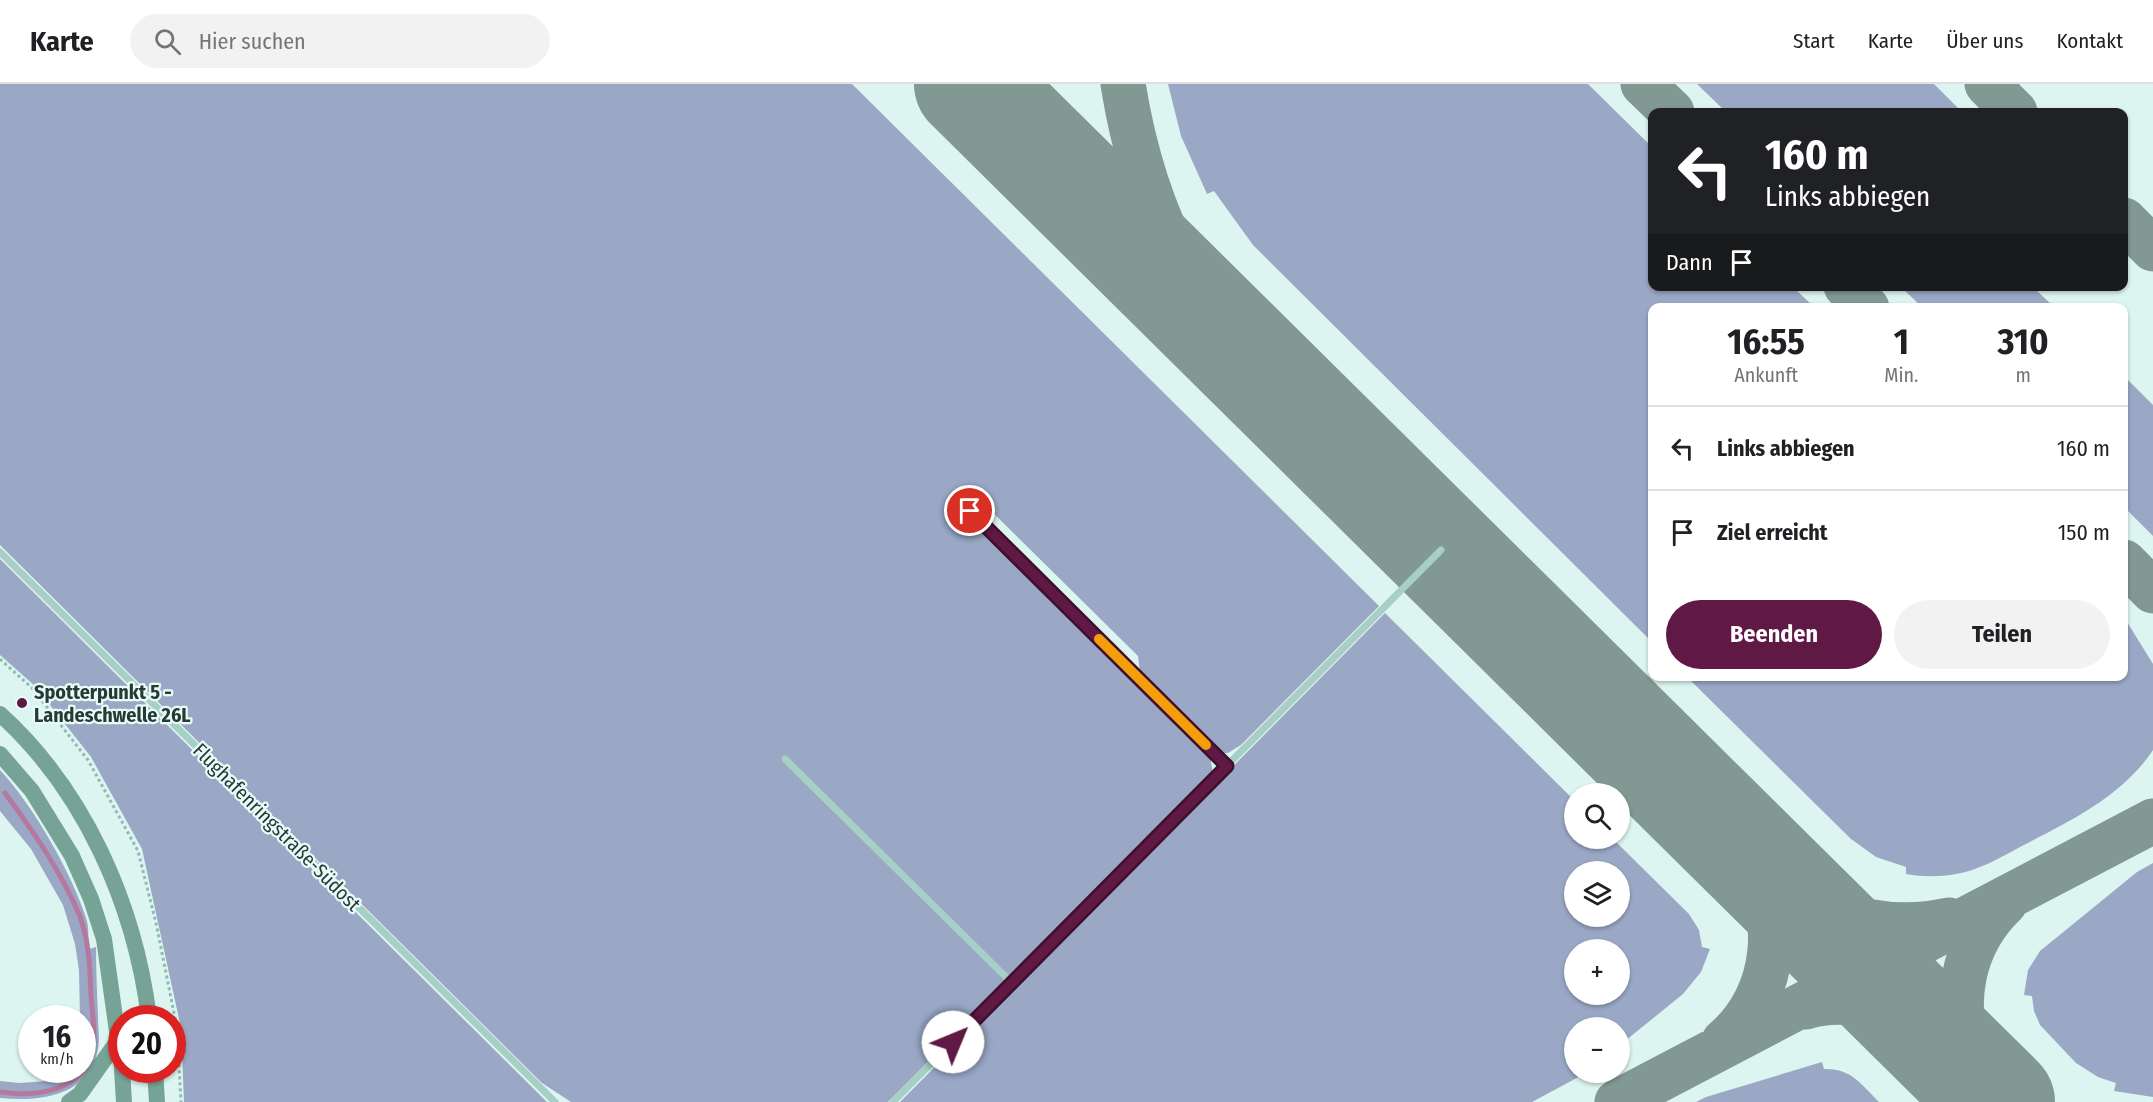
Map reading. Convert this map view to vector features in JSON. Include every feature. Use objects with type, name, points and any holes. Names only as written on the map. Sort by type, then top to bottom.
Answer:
[{"type":"main road","points":[[0,714],[32,744],[53,772],[96,842],[115,885],[131,931],[146,1005]]},
{"type":"main road","points":[[0,754],[32,790],[72,856],[91,899],[104,939],[114,1005]]},
{"type":"main road","points":[[69,1102],[81,1094],[108,1055]]},
{"type":"main road","points":[[123,1083],[124,1102]]},
{"type":"main road","points":[[156,1083],[157,1102]]},
{"type":"lane","points":[[970,511],[1227,766]]},
{"type":"lane","points":[[894,1102],[1441,550]]},
{"type":"lane","name":"Flughafenringstraße-Südost","points":[[0,552],[555,1102]]},
{"type":"lane","points":[[786,759],[1012,982]]},
{"type":"shaded area","points":[[0,84],[852,84],[1379,606],[1241,745],[1228,753],[1219,753],[1140,673],[1138,656],[976,496],[963,510],[1210,756],[1213,774],[888,1102],[571,1102],[542,1083],[0,545]]},
{"type":"shaded area","points":[[1168,84],[1588,84],[1648,143],[1648,291],[1797,291],[1810,303],[1648,303],[1648,638],[1253,245],[1214,191],[1207,194],[1181,136]]},
{"type":"shaded area","points":[[1697,84],[1934,84],[1958,108],[1722,108]]},
{"type":"shaded area","points":[[1905,291],[2037,291],[2050,303],[1918,303]]},
{"type":"shaded area","points":[[2128,380],[2153,405],[2153,536],[2128,511]]},
{"type":"shaded area","points":[[0,559],[547,1102],[184,1102],[186,1005],[176,1005],[142,849],[91,757],[35,686],[0,655]]},
{"type":"shaded area","points":[[1385,613],[1564,790],[1564,849],[1623,849],[1689,914],[1699,930],[1702,947],[1710,949],[1701,972],[1683,994],[1630,1037],[1630,1017],[1564,1017],[1564,1083],[1567,1083],[1532,1102],[900,1102]]},
{"type":"shaded area","points":[[2128,623],[2153,664],[2153,750],[2140,767],[2110,795],[2057,828],[1989,863],[1973,870],[1950,875],[1906,874],[1906,867],[1876,857],[1851,839],[1691,681],[2128,681]]},
{"type":"shaded area","points":[[0,770],[26,802],[51,841],[81,903],[87,921],[89,949],[96,947],[99,1040],[96,1054],[96,1005],[80,1005],[79,970],[75,944],[63,905],[31,849],[0,811]]},
{"type":"shaded area","points":[[2153,863],[2153,1097],[2114,1091],[2116,1083],[2098,1077],[2076,1063],[2040,1025],[2034,1011],[2032,996],[2024,995],[2028,970],[2040,951],[2137,872]]},
{"type":"shaded area","points":[[1822,1062],[1824,1069],[1841,1071],[1855,1078],[1879,1102],[1696,1102],[1706,1097]]},
{"type":"shaded area","points":[[0,1081],[78,1083],[47,1097],[16,1099],[0,1098]]},
{"type":"waterway","points":[[0,1092],[43,1092],[69,1083],[80,1075],[88,1063],[93,1049],[94,1036],[88,954],[79,914],[45,851],[5,793]]},
{"type":"taxiway","points":[[1123,84],[1144,175],[1169,241],[1195,287],[1245,356]]},
{"type":"taxiway","points":[[1643,84],[1668,108]]},
{"type":"taxiway","points":[[1987,84],[2011,108]]},
{"type":"taxiway","points":[[2128,224],[2153,249]]},
{"type":"taxiway","points":[[1851,291],[1862,303]]},
{"type":"taxiway","points":[[2128,566],[2153,591]]},
{"type":"taxiway","points":[[1617,1102],[2153,821]]},
{"type":"taxiway","points":[[1730,837],[1768,872],[1793,891],[1829,910],[1849,917],[1888,924],[1909,925],[1949,920]]},
{"type":"taxiway","points":[[1724,1041],[1742,1022],[1756,1001],[1765,977],[1770,953],[1770,927],[1766,902],[1758,878],[1745,856]]},
{"type":"taxiway","points":[[2001,1102],[1984,1084],[1972,1061],[1962,1019],[1962,997],[1964,977],[1978,938],[2005,903]]},
{"type":"taxiway","points":[[1806,1007],[1841,1002],[1858,1004],[1890,1014],[1948,1052],[1973,1086]]},
{"type":"runway","points":[[970,84],[1999,1102]]},
{"type":"slow traffic","points":[[1099,639],[1206,745]]},
{"type":"place","name":"Spotterpunkt 5 - Landeschwelle 26L","points":[[22,703]]},
{"type":"route","points":[[953,1042],[1227,766],[970,511]]}]
